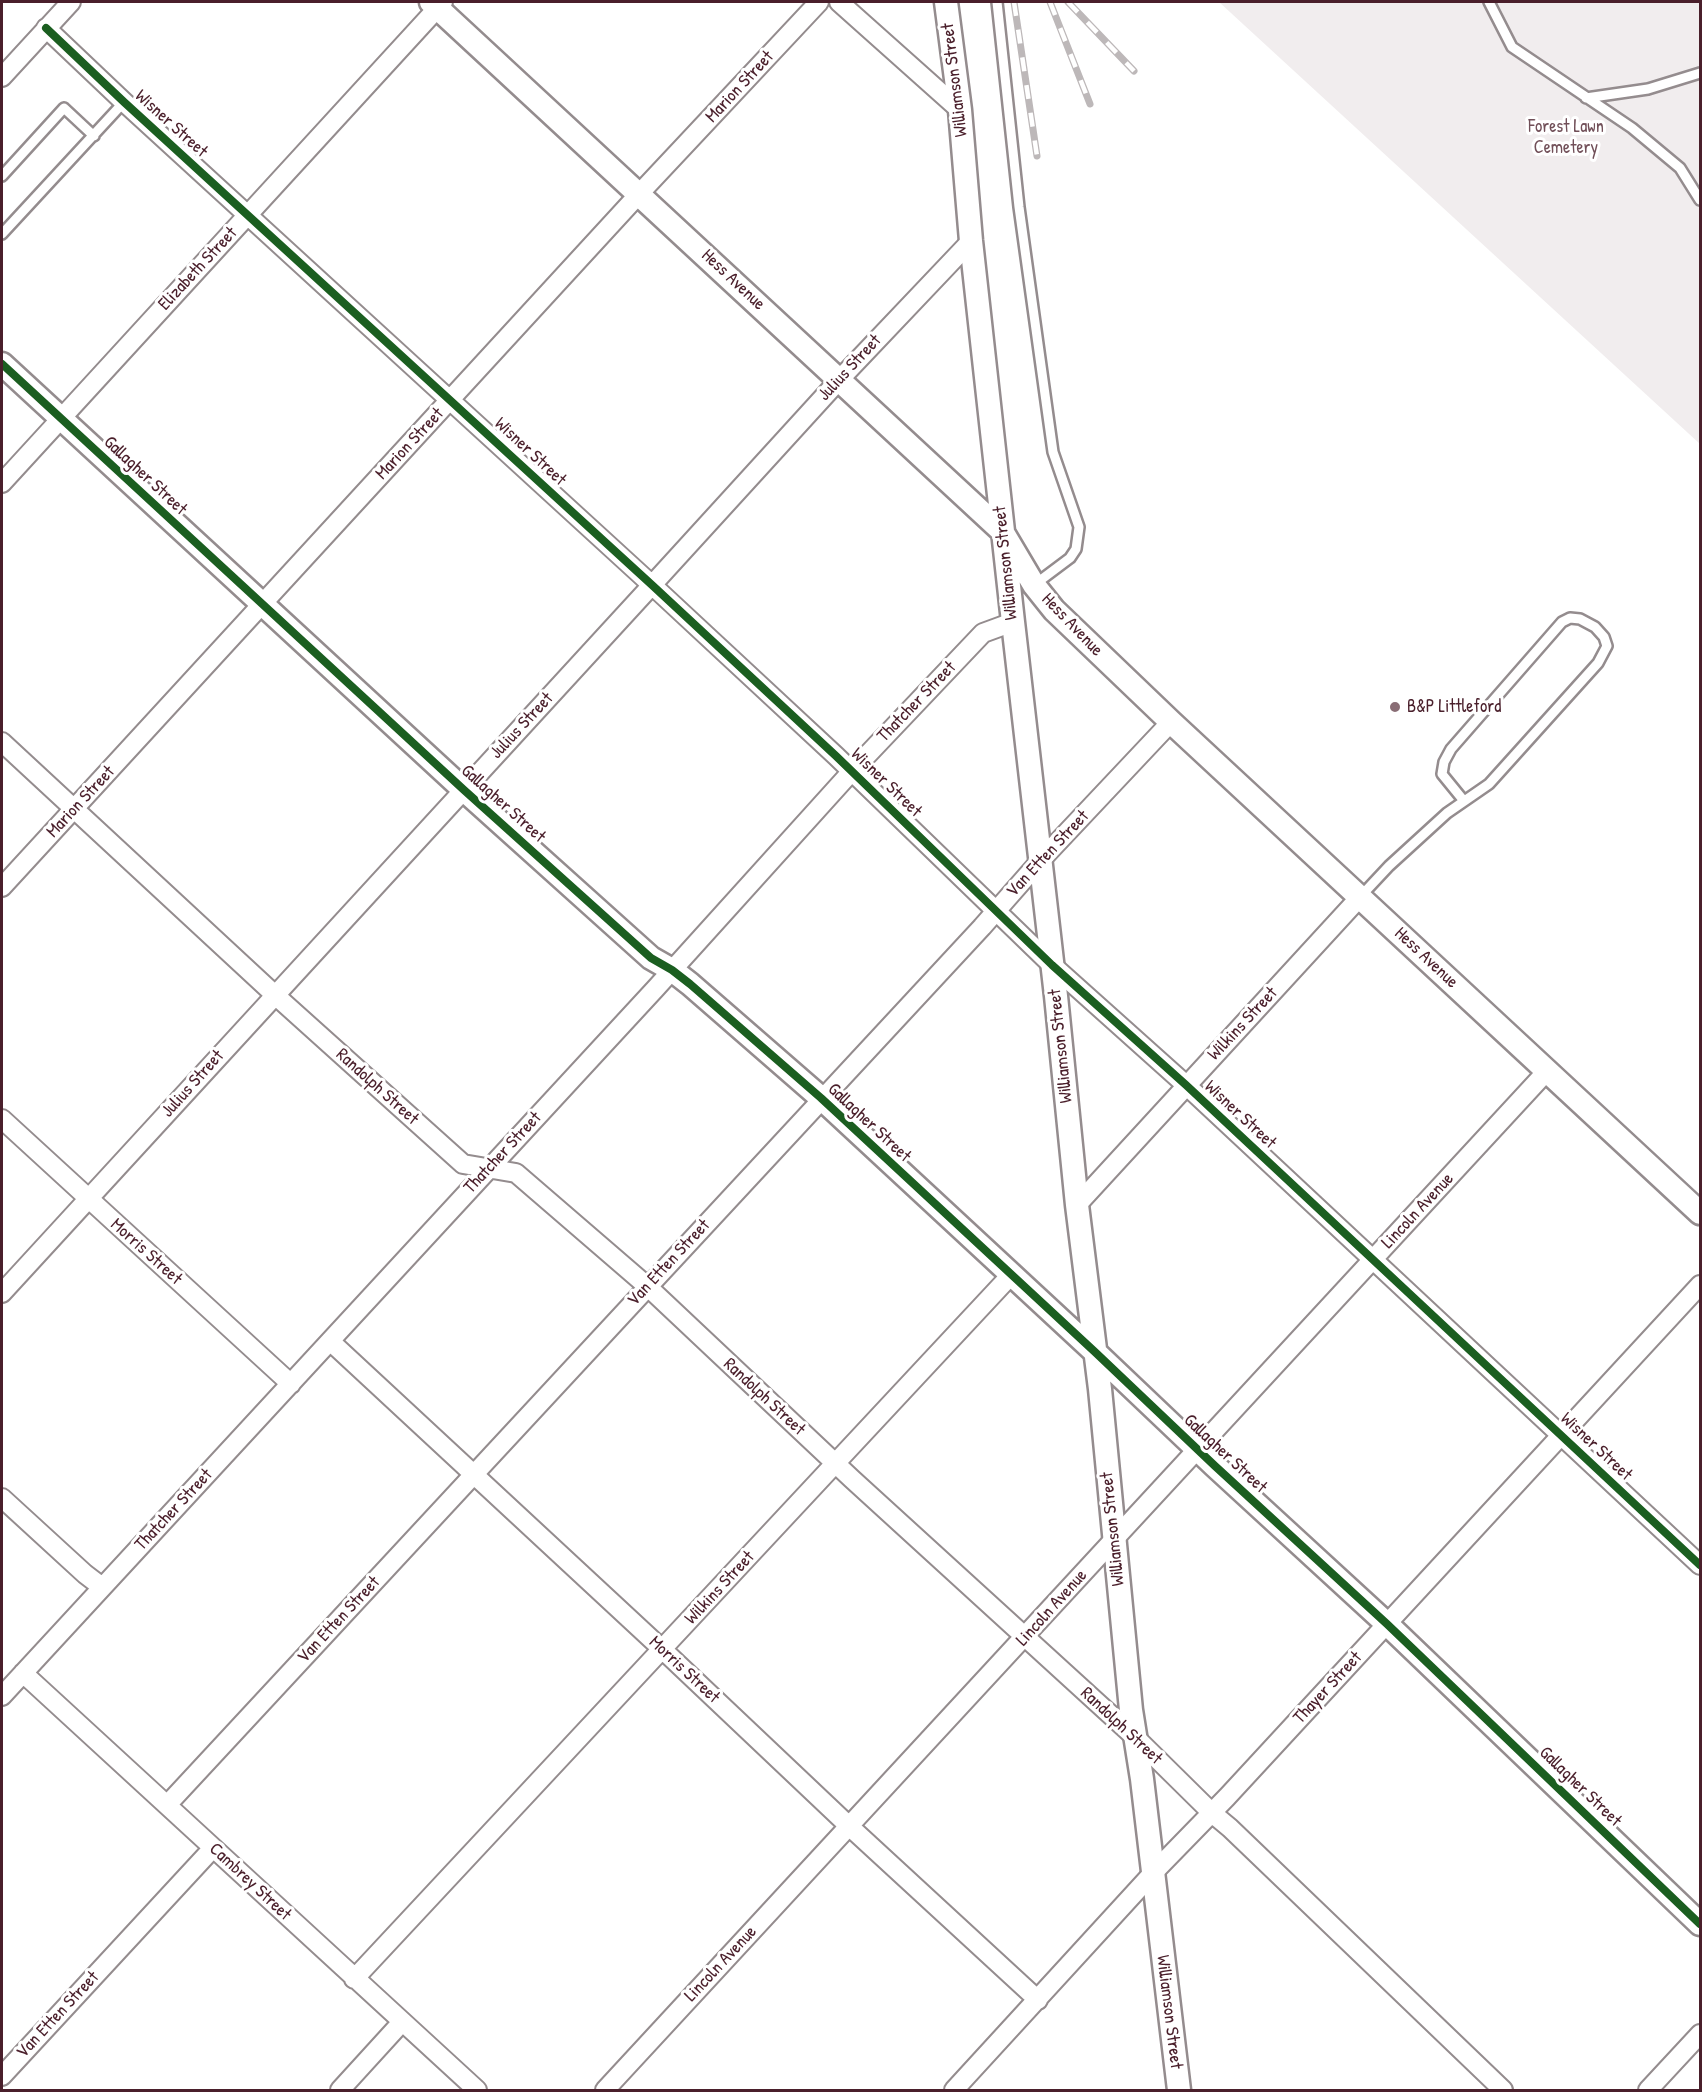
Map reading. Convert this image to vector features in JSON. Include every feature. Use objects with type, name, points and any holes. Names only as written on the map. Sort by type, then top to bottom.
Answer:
[{"type":"street","points":[[2,77],[71,2]]},
{"type":"street","name":"Marion Street","points":[[2,887],[639,194],[819,2]]},
{"type":"street","points":[[839,2],[960,110]]},
{"type":"street","name":"Williamson Street","points":[[946,2],[960,110],[971,241],[1002,531],[1095,1352],[1136,1738],[1179,2091]]},
{"type":"street","name":"Hess Avenue","points":[[437,3],[1002,531],[1034,585],[1054,610],[1171,722],[1701,1213]]},
{"type":"street","name":"Elizabeth Street","points":[[2,483],[248,215],[437,3]]},
{"type":"street","name":"Wisner Street","points":[[46,28],[652,585],[852,771],[1052,965],[1186,1085],[1701,1565]]},
{"type":"street","name":"Julius Street","points":[[2,1293],[840,379],[971,241]]},
{"type":"street","name":"Gallagher Street","points":[[2,364],[464,790],[651,958],[672,970],[821,1098],[1095,1352],[1197,1450],[1387,1624],[1701,1924]]},
{"type":"street","name":"Thatcher Street","points":[[2,1696],[672,970],[852,771],[983,633],[1012,622]]},
{"type":"street","name":"Van Etten Street","points":[[167,1805],[1171,722]]},
{"type":"street","name":"Randolph Street","points":[[2,742],[275,995],[463,1164],[516,1173],[647,1286],[835,1463],[1136,1738],[1503,2091]]},
{"type":"street","name":"Wilkins Street","points":[[1077,1205],[1360,897]]},
{"type":"street","name":"Lincoln Avenue","points":[[605,2091],[1547,1071]]},
{"type":"street","name":"Morris Street","points":[[2,1119],[291,1384]]},
{"type":"street","name":"Wilkins Street","points":[[354,1979],[1011,1275]]},
{"type":"street","name":"Thayer Street","points":[[954,2091],[1152,1874],[1212,1813],[1561,1434],[1701,1286]]},
{"type":"street","name":"Morris Street","points":[[330,1341],[1038,2000]]},
{"type":"street","points":[[2,1498],[102,1587]]},
{"type":"street","name":"Cambrey Street","points":[[23,1673],[477,2091]]},
{"type":"street","name":"Van Etten Street","points":[[2,2076],[213,1848]]},
{"type":"street","points":[[340,2091],[402,2022]]},
{"type":"street","points":[[1648,2091],[1701,2034]]},
{"type":"lane","points":[[997,2],[1019,207],[1053,452],[1079,527],[1076,549],[1070,558],[1034,585]]},
{"type":"lane","points":[[1489,2],[1512,47],[1632,128],[1680,168],[1701,200]]},
{"type":"lane","points":[[1586,98],[1648,89],[1701,73]]},
{"type":"lane","points":[[2,234],[124,102]]},
{"type":"lane","points":[[2,176],[64,108],[94,136]]},
{"type":"lane","points":[[1360,897],[1389,866],[1448,813],[1489,784],[1598,663],[1607,646],[1604,636],[1595,627],[1580,619],[1570,618],[1562,621],[1451,749],[1444,762],[1442,774],[1464,801]]},
{"type":"shaded area","name":"Forest Lawn Cemetery","points":[[1219,2],[1700,2],[1700,444]]},
{"type":"railway","points":[[1014,2],[1037,156]]},
{"type":"railway","points":[[1050,2],[1090,104]]},
{"type":"railway","points":[[1068,2],[1134,71]]},
{"type":"cycle path","points":[[46,28],[652,585],[836,756],[1052,965],[1186,1085],[1700,1565]]},
{"type":"cycle path","points":[[2,364],[464,790],[651,958],[690,984],[821,1098],[1387,1624],[1700,1924]]},
{"type":"place","name":"B&P Littleford","points":[[1395,707]]}]
